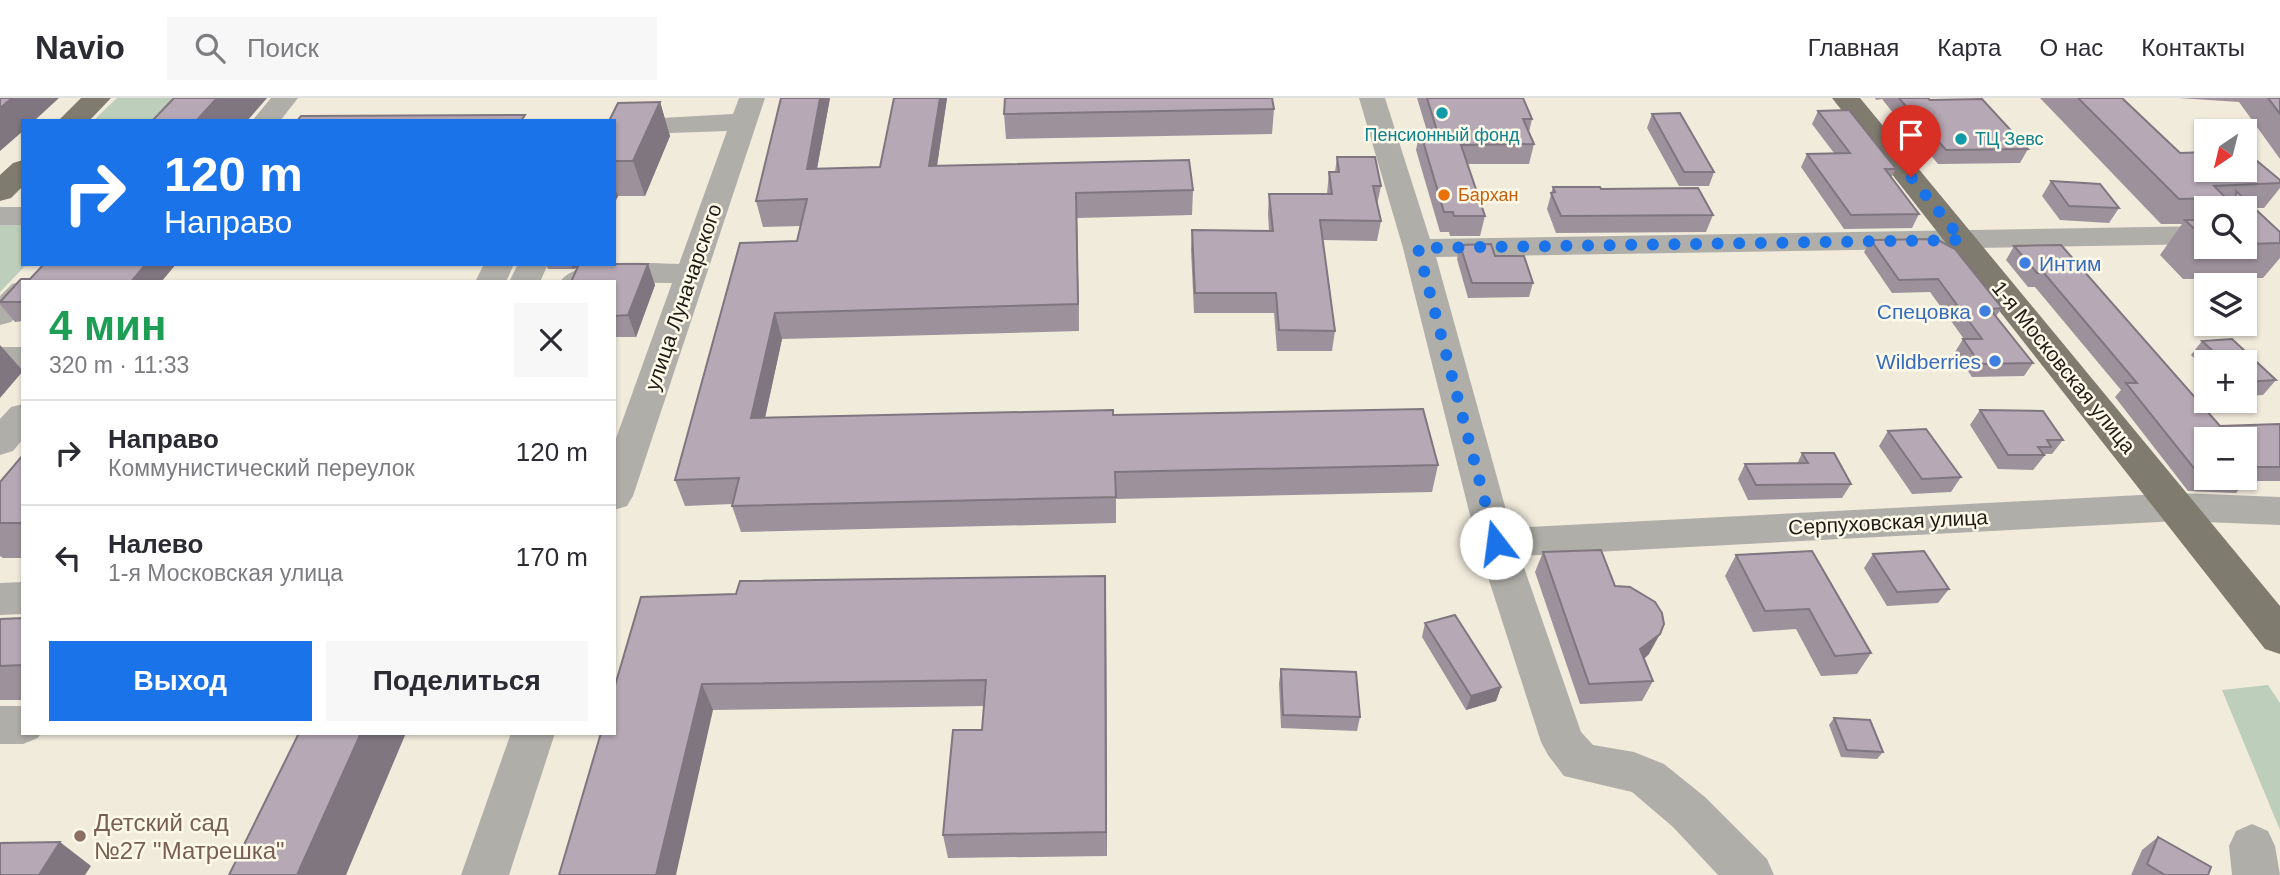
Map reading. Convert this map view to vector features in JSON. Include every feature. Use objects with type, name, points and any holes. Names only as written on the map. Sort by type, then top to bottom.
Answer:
[{"type":"main road","points":[[74,119],[97,98]]},
{"type":"main road","name":"1-я Московская улица","points":[[1846,98],[2280,637]]},
{"type":"main road","points":[[0,191],[21,171]]},
{"type":"street","points":[[267,119],[285,98]]},
{"type":"street","points":[[1372,98],[1418,248],[1496,543],[1563,742],[1580,762],[1634,772],[1648,778],[1689,812],[1750,875]]},
{"type":"street","points":[[616,127],[748,110]]},
{"type":"street","name":"улица Луначарского","points":[[616,490],[748,110]]},
{"type":"street","points":[[1418,248],[2194,235]]},
{"type":"street","points":[[580,280],[595,274],[692,273]]},
{"type":"street","points":[[0,358],[21,358]]},
{"type":"street","points":[[0,442],[21,418]]},
{"type":"street","name":"Серпуховская улица","points":[[1496,543],[1589,525],[2178,507],[2280,511]]},
{"type":"street","points":[[0,599],[21,598]]},
{"type":"street","points":[[0,725],[21,725]]},
{"type":"street","points":[[485,875],[532,735]]},
{"type":"lane","points":[[0,216],[21,216]]},
{"type":"lane","points":[[0,315],[21,293]]},
{"type":"green space","points":[[117,98],[195,98],[176,119],[95,119]]},
{"type":"green space","points":[[0,222],[21,222],[21,266],[25,266],[0,292]]},
{"type":"green space","points":[[2268,685],[2280,703],[2280,830],[2222,690]]},
{"type":"building","points":[[0,98],[12,98],[0,108]]},
{"type":"building","points":[[174,98],[217,98],[198,119],[154,119]]},
{"type":"building","points":[[781,98],[820,98],[807,169],[880,167],[894,98],[940,98],[929,166],[1189,160],[1193,190],[1076,193],[1078,304],[775,313],[751,418],[1113,410],[1113,415],[1423,409],[1438,465],[1115,472],[1116,497],[732,506],[739,478],[675,480],[740,243],[797,241],[807,199],[756,201]]},
{"type":"building","points":[[1005,98],[1272,98],[1274,109],[1004,114]]},
{"type":"building","points":[[1427,98],[1523,98],[1532,119],[1523,119],[1534,144],[1461,145],[1485,216],[1454,216],[1453,212],[1444,212],[1420,131],[1437,131]]},
{"type":"building","points":[[1899,98],[1982,99],[2028,149],[1946,150]]},
{"type":"building","points":[[2078,98],[2122,98],[2180,153],[2194,152],[2194,182],[2258,182],[2258,162],[2280,180],[2280,183],[2214,186],[2224,196],[2179,199]]},
{"type":"building","points":[[2268,98],[2280,98],[2280,114]]},
{"type":"building","points":[[660,102],[633,161],[616,161],[616,119],[610,119],[618,103]]},
{"type":"building","points":[[1849,110],[1896,169],[1885,169],[1919,214],[1851,215],[1807,154],[1850,153],[1818,111]]},
{"type":"building","points":[[1680,113],[1714,172],[1684,172],[1652,114]]},
{"type":"building","points":[[525,115],[522,119],[299,119],[301,116]]},
{"type":"building","points":[[1337,157],[1375,157],[1381,186],[1373,186],[1381,221],[1320,220],[1335,331],[1279,330],[1276,293],[1195,293],[1192,230],[1273,231],[1269,194],[1332,194],[1329,172],[1339,172]]},
{"type":"building","points":[[2051,181],[2100,184],[2119,208],[2069,206]]},
{"type":"building","points":[[1553,187],[1698,188],[1713,215],[1561,216],[1551,193],[1555,192]]},
{"type":"building","points":[[2257,211],[2280,232],[2280,243],[2257,244]]},
{"type":"building","points":[[2185,220],[2194,220],[2194,229]]},
{"type":"building","points":[[1936,239],[1955,249],[2002,308],[1990,309],[2033,363],[1980,364],[1963,339],[1982,339],[1938,279],[1899,280],[1871,240]]},
{"type":"building","points":[[1491,244],[1495,256],[1524,256],[1533,283],[1472,283],[1460,245]]},
{"type":"building","points":[[2061,245],[2194,396],[2194,413],[2209,413],[2220,426],[2280,424],[2280,467],[2257,467],[2257,427],[2194,427],[2194,468],[2126,383],[2137,383],[2044,273],[2037,273],[2014,246]]},
{"type":"building","points":[[648,264],[628,315],[616,316],[616,280],[572,280],[578,266]]},
{"type":"building","points":[[42,266],[144,266],[133,280],[21,280],[21,302],[0,302],[21,279],[30,279]]},
{"type":"building","points":[[2232,339],[2244,350],[2212,350],[2202,341]]},
{"type":"building","points":[[2257,362],[2276,380],[2257,381]]},
{"type":"building","points":[[1980,410],[2043,411],[2063,440],[2047,440],[2051,447],[2038,447],[2044,455],[2008,455]]},
{"type":"building","points":[[1926,429],[1961,477],[1922,479],[1888,431]]},
{"type":"building","points":[[1802,453],[1834,453],[1851,484],[1756,485],[1745,464],[1808,463]]},
{"type":"building","points":[[21,457],[21,523],[0,523],[0,482]]},
{"type":"building","points":[[1601,550],[1615,586],[1630,587],[1655,602],[1662,613],[1664,624],[1660,634],[1640,649],[1653,681],[1589,684],[1543,552]]},
{"type":"building","points":[[1812,551],[1871,653],[1835,656],[1809,609],[1765,611],[1736,555]]},
{"type":"building","points":[[1924,551],[1949,589],[1897,592],[1873,554]]},
{"type":"building","points":[[1105,576],[1106,832],[943,835],[953,730],[982,730],[986,680],[702,684],[656,875],[559,875],[600,735],[616,735],[616,682],[641,597],[736,594],[740,581]]},
{"type":"building","points":[[1455,615],[1501,687],[1471,696],[1425,623]]},
{"type":"building","points":[[21,618],[21,665],[0,666],[0,619]]},
{"type":"building","points":[[1281,669],[1356,672],[1360,717],[1283,715]]},
{"type":"building","points":[[1834,718],[1870,720],[1883,752],[1847,750]]},
{"type":"building","points":[[298,735],[360,735],[297,875],[229,875]]},
{"type":"building","points":[[2158,837],[2211,867],[2208,875],[2165,875],[2147,864]]},
{"type":"building","points":[[60,842],[39,875],[0,875],[0,843]]},
{"type":"place","name":"Пенсионный фонд","points":[[1442,113]]},
{"type":"place","name":"ТЦ Зевс","points":[[1961,139]]},
{"type":"place","name":"Бархан","points":[[1444,195]]},
{"type":"place","name":"Интим","points":[[2025,263]]},
{"type":"place","name":"Спецовка","points":[[1985,311]]},
{"type":"place","name":"Wildberries","points":[[1995,361]]},
{"type":"place","name":"Детский сад №27 \"Матрешка\"","points":[[80,836]]},
{"type":"route","points":[[1496,543],[1418,248],[1962,240],[1911,177]]}]
